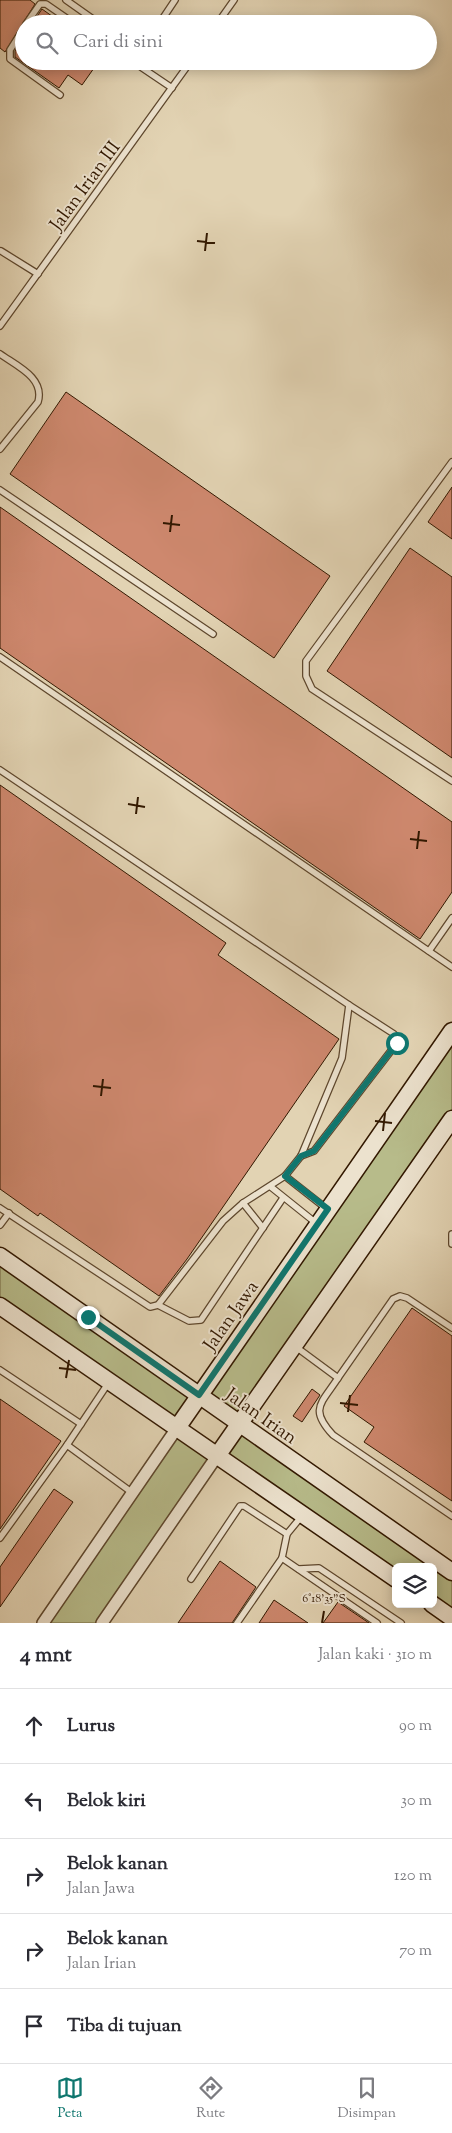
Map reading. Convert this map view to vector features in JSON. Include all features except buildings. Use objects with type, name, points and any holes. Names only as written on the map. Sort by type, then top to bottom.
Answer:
[{"type":"street","name":"Jalan Jawa","points":[[43,1623],[134,1494],[199,1395],[452,1031]]},
{"type":"street","points":[[102,1623],[452,1119]]},
{"type":"street","name":"Jalan Irian","points":[[0,1256],[452,1572]]},
{"type":"street","points":[[0,1306],[392,1576]]},
{"type":"street","points":[[437,1608],[452,1618]]},
{"type":"lane","points":[[66,0],[87,15]]},
{"type":"lane","points":[[165,15],[175,0]]},
{"type":"lane","points":[[224,15],[234,0]]},
{"type":"lane","points":[[32,15],[40,4],[46,4],[62,15]]},
{"type":"lane","points":[[15,42],[10,50],[10,59],[15,63]]},
{"type":"lane","points":[[25,70],[60,95]]},
{"type":"lane","points":[[145,70],[172,88]]},
{"type":"lane","name":"Jalan Irian III","points":[[0,326],[185,70]]},
{"type":"lane","points":[[0,251],[38,274]]},
{"type":"lane","points":[[0,354],[34,378],[39,387],[40,395],[38,402],[0,449]]},
{"type":"lane","points":[[452,462],[306,661],[305,669],[312,689],[452,781]]},
{"type":"lane","points":[[0,490],[213,634]]},
{"type":"lane","points":[[0,657],[452,967]]},
{"type":"lane","points":[[0,770],[394,1034],[397,1043],[314,1151],[301,1156]]},
{"type":"lane","points":[[429,951],[452,918]]},
{"type":"lane","points":[[0,1208],[150,1307],[158,1305],[223,1221],[243,1203],[271,1187],[285,1176],[301,1156],[342,1058],[349,1005]]},
{"type":"lane","points":[[285,1176],[328,1209]]},
{"type":"lane","points":[[271,1187],[318,1224]]},
{"type":"lane","points":[[158,1305],[188,1320],[201,1320],[283,1198]]},
{"type":"lane","points":[[243,1203],[262,1228]]},
{"type":"lane","points":[[0,1225],[9,1213]]},
{"type":"lane","points":[[452,1234],[452,1244]]},
{"type":"lane","points":[[452,1328],[407,1298],[400,1296],[393,1299],[338,1378],[319,1409],[322,1424],[333,1436],[452,1516]]},
{"type":"lane","points":[[294,1346],[338,1378]]},
{"type":"lane","points":[[0,1370],[81,1424]]},
{"type":"lane","points":[[0,1538],[67,1445],[109,1381]]},
{"type":"lane","points":[[67,1445],[134,1494]]},
{"type":"lane","points":[[191,1579],[240,1506],[244,1506],[287,1534]]},
{"type":"lane","points":[[237,1623],[282,1558],[287,1534],[303,1515]]},
{"type":"lane","points":[[282,1558],[377,1623]]},
{"type":"lane","points":[[299,1569],[319,1568],[401,1623]]},
{"type":"green space","points":[[452,1031],[452,1117],[239,1424],[199,1395],[177,1428],[0,1306],[0,1256],[199,1394]]},
{"type":"green space","points":[[239,1424],[452,1572],[452,1618],[437,1607],[437,1563],[392,1563],[392,1576],[217,1456],[102,1623],[42,1623],[177,1428],[217,1455]]},
{"type":"route","points":[[88,1317],[199,1395],[328,1209],[285,1176],[301,1156],[314,1151],[397,1043]]}]
